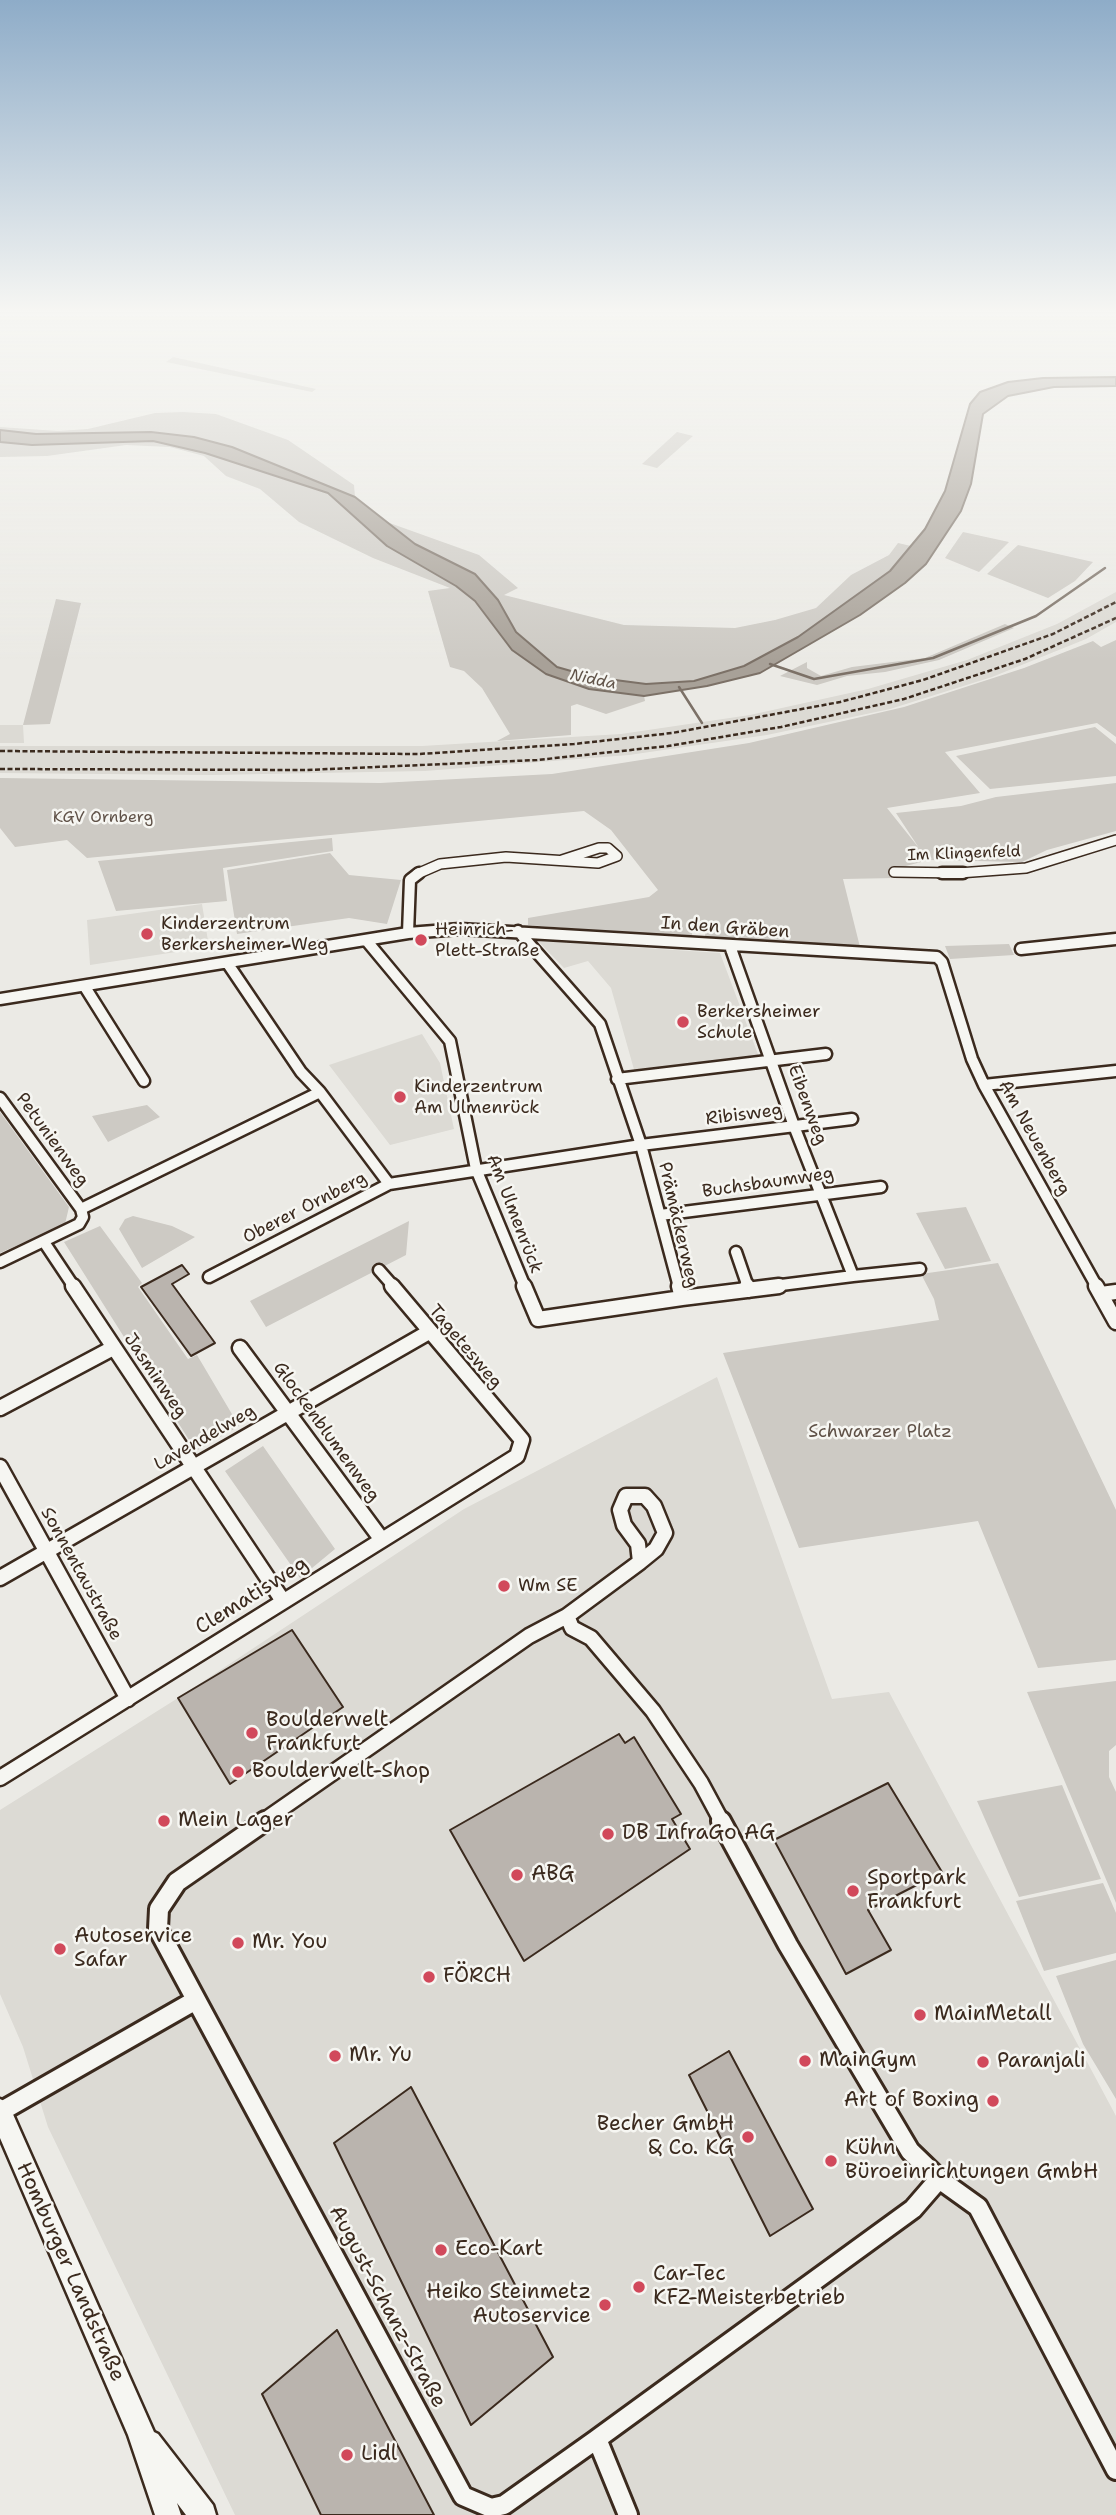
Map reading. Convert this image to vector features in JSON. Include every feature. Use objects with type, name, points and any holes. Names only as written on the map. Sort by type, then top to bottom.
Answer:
[{"type":"street","name":"Im Klingenfeld","points":[[894,872],[959,873],[1026,868],[1116,841]]},
{"type":"street","points":[[408,933],[410,880],[423,869],[440,864],[506,857],[562,860]]},
{"type":"street","name":"In den Gräben","points":[[0,999],[408,933],[502,930],[730,946],[925,954],[942,962]]},
{"type":"street","name":"Prämäckerweg","points":[[518,931],[600,1024],[640,1145],[681,1298],[538,1319]]},
{"type":"street","points":[[1021,949],[1116,939]]},
{"type":"street","name":"Am Ulmenrück","points":[[366,940],[450,1041],[476,1169],[538,1319]]},
{"type":"street","name":"Eibenweg","points":[[730,946],[794,1126],[853,1276]]},
{"type":"street","name":"Am Neuenberg","points":[[942,962],[972,1059],[984,1085],[1116,1322]]},
{"type":"street","name":"Oberer Ornberg","points":[[209,1277],[389,1184],[320,1092],[301,1072],[228,964]]},
{"type":"street","points":[[85,987],[144,1081]]},
{"type":"street","points":[[617,1079],[826,1054]]},
{"type":"street","points":[[984,1085],[1116,1071]]},
{"type":"street","points":[[81,1209],[320,1092]]},
{"type":"street","name":"Petunienweg","points":[[0,1098],[81,1209],[83,1217],[79,1224],[44,1242]]},
{"type":"street","name":"Ribisweg","points":[[640,1145],[852,1119]]},
{"type":"street","name":"Prämäckerweg","points":[[389,1184],[640,1145]]},
{"type":"street","name":"Buchsbaumweg","points":[[660,1215],[881,1186]]},
{"type":"street","points":[[0,1262],[44,1242]]},
{"type":"street","name":"Jasminweg","points":[[44,1242],[283,1601]]},
{"type":"street","points":[[736,1252],[749,1290]]},
{"type":"street","points":[[681,1298],[920,1269]]},
{"type":"street","name":"Tagetesweg","points":[[379,1270],[522,1440],[522,1448]]},
{"type":"street","points":[[1101,1294],[1116,1292]]},
{"type":"street","name":"Lavendelweg","points":[[0,1578],[429,1332]]},
{"type":"street","points":[[0,1408],[113,1348]]},
{"type":"street","name":"Glockenblumenweg","points":[[240,1348],[382,1540]]},
{"type":"street","name":"Clematisweg","points":[[0,1778],[517,1456],[522,1448]]},
{"type":"street","name":"Sonnentaustraße","points":[[0,1468],[128,1699]]},
{"type":"street","name":"August-Schanz-Straße","points":[[639,1562],[568,1616],[529,1636],[177,1882],[159,1909],[158,1929],[463,2496],[491,2508],[504,2505],[597,2439],[913,2208],[939,2179]]},
{"type":"street","points":[[568,1616],[572,1628],[591,1638],[653,1711],[701,1783],[788,1945],[910,2151],[939,2179],[978,2207],[1116,2470]]},
{"type":"street","points":[[0,2112],[196,2000]]},
{"type":"street","name":"Homburger Landstraße","points":[[0,2112],[141,2433],[168,2515]]},
{"type":"street","name":"Homburger Landstraße","points":[[141,2433],[203,2515]]},
{"type":"street","points":[[597,2439],[628,2515]]},
{"type":"shaded area","points":[[1116,592],[1116,622],[1086,639],[992,677],[890,709],[767,735],[629,755],[425,771],[211,775],[0,773],[0,746],[422,746],[621,734],[750,715],[868,689],[967,660],[1057,624]]},
{"type":"shaded area","points":[[0,725],[23,725],[24,743],[0,743]]},
{"type":"shaded area","name":"Kinderzentrum Berkersheimer Weg","points":[[202,904],[209,947],[90,965],[87,920]]},
{"type":"shaded area","name":"Berkersheimer Schule","points":[[538,941],[720,953],[759,1057],[635,1073],[611,988],[588,961],[564,968]]},
{"type":"shaded area","name":"Kinderzentrum Am Ulmenrück","points":[[422,1034],[440,1063],[454,1129],[390,1145],[329,1065]]},
{"type":"shaded area","points":[[717,1377],[832,1699],[889,1692],[1116,2116],[1116,2515],[235,2515],[48,2127],[23,2047],[0,1994],[0,1810],[178,1698],[464,1509]]},
{"type":"green space","points":[[99,426],[250,426],[288,440],[354,485],[355,497],[232,447],[194,437],[151,432],[36,434],[0,430],[0,427],[58,431]]},
{"type":"green space","points":[[677,432],[693,436],[657,468],[642,464]]},
{"type":"green space","points":[[153,441],[205,453],[328,493],[387,546],[456,586],[475,601],[512,650],[589,689],[644,696],[645,701],[606,714],[577,704],[571,706],[571,735],[497,741],[510,734],[482,688],[464,671],[450,667],[428,591],[450,588],[373,558],[299,522],[260,489],[226,476],[204,456],[170,447],[126,445],[47,456],[0,457],[0,442],[32,445]]},
{"type":"green space","points":[[384,521],[479,555],[518,588],[504,595],[624,625],[735,628],[775,620],[816,608],[851,575],[889,555],[898,543],[911,546],[890,571],[798,637],[744,666],[694,681],[646,684],[592,677],[557,667],[516,632],[498,600],[475,574],[415,544]]},
{"type":"green space","points":[[963,532],[1009,542],[979,572],[945,558]]},
{"type":"green space","points":[[1018,545],[1093,562],[1075,581],[1048,598],[987,574]]},
{"type":"green space","points":[[56,599],[81,603],[50,724],[23,725]]},
{"type":"green space","points":[[1005,624],[1014,628],[939,660],[885,672],[847,676],[817,685],[780,676],[807,662],[807,668],[821,676],[852,667],[925,658]]},
{"type":"green space","name":"KGV Ornberg","points":[[1116,640],[1116,737],[1097,723],[945,752],[980,793],[887,808],[919,848],[896,813],[961,806],[996,797],[1116,783],[1116,831],[1047,850],[1022,862],[929,860],[898,868],[895,878],[843,879],[860,947],[705,937],[706,926],[690,926],[693,938],[528,925],[528,918],[649,897],[658,890],[611,830],[584,811],[87,858],[67,840],[15,847],[0,828],[0,778],[380,783],[552,774],[749,743],[904,707],[1024,668],[1093,641],[1101,647]]},
{"type":"green space","points":[[1095,727],[1116,744],[1116,776],[990,789],[956,756]]},
{"type":"green space","points":[[332,838],[333,851],[223,868],[227,901],[116,911],[98,861]]},
{"type":"green space","points":[[330,853],[349,875],[401,880],[387,924],[349,918],[237,934],[227,870]]},
{"type":"green space","points":[[1009,944],[1014,955],[950,959],[945,946]]},
{"type":"green space","points":[[147,1105],[160,1117],[108,1142],[92,1116]]},
{"type":"green space","points":[[0,1112],[69,1207],[65,1224],[0,1253]]},
{"type":"green space","points":[[966,1207],[991,1261],[945,1269],[916,1213]]},
{"type":"green space","points":[[133,1216],[172,1226],[195,1237],[142,1268],[119,1229],[125,1219]]},
{"type":"green space","points":[[409,1221],[406,1255],[266,1327],[250,1301]]},
{"type":"green space","points":[[100,1226],[142,1283],[138,1287],[188,1359],[197,1355],[239,1426],[196,1451],[64,1242]]},
{"type":"green space","name":"Schwarzer Platz","points":[[998,1263],[1116,1510],[1116,1660],[1038,1668],[978,1521],[799,1548],[723,1353],[939,1320],[934,1299],[921,1274]]},
{"type":"green space","points":[[263,1446],[335,1549],[300,1578],[225,1471]]},
{"type":"green space","points":[[1116,1681],[1116,1745],[1109,1751],[1109,1777],[1116,1792],[1116,1903],[1027,1692]]},
{"type":"green space","points":[[1062,1785],[1101,1879],[1019,1897],[977,1801]]},
{"type":"green space","points":[[1103,1883],[1116,1913],[1116,1953],[1044,1971],[1016,1901]]},
{"type":"green space","points":[[1116,1960],[1116,2099],[1083,2044],[1056,1976]]},
{"type":"water","name":"Nidda","points":[[964,426],[981,426],[971,484],[961,511],[926,564],[905,583],[860,615],[760,673],[707,686],[644,696],[589,689],[546,674],[512,650],[475,601],[456,586],[387,546],[328,493],[205,453],[153,441],[32,445],[0,442],[0,430],[36,434],[151,432],[194,437],[232,447],[355,497],[415,544],[475,574],[498,600],[516,632],[557,667],[592,677],[646,684],[694,681],[744,666],[798,637],[890,571],[925,529],[945,491]]},
{"type":"building","points":[[182,1265],[189,1274],[172,1284],[215,1343],[191,1356],[141,1287]]},
{"type":"building","name":"Boulderwelt Frankfurt","points":[[292,1630],[343,1707],[230,1784],[178,1698]]},
{"type":"building","name":"DB InfraGo AG","points":[[619,1734],[625,1743],[634,1737],[681,1814],[672,1819],[690,1849],[524,1961],[450,1830]]},
{"type":"building","name":"Sportpark Frankfurt","points":[[888,1783],[942,1872],[868,1910],[891,1950],[846,1974],[774,1840]]},
{"type":"building","name":"Becher GmbH & Co. KG","points":[[729,2051],[813,2209],[770,2236],[689,2075]]},
{"type":"building","name":"Eco-Kart","points":[[411,2087],[553,2357],[471,2425],[334,2143]]},
{"type":"building","name":"Lidl","points":[[337,2330],[434,2515],[321,2515],[262,2394]]},
{"type":"waterway","points":[[770,664],[814,679],[933,658],[1036,616],[1105,568]]},
{"type":"waterway","points":[[679,687],[702,723]]},
{"type":"railway","points":[[0,751],[419,754],[574,744],[672,733],[840,702],[923,680],[1053,634],[1116,602]]},
{"type":"railway","points":[[0,769],[307,770],[537,760],[668,746],[781,727],[904,699],[1025,659],[1116,618]]},
{"type":"place","name":"Kinderzentrum Berkersheimer Weg","points":[[147,934]]},
{"type":"place","name":"Heinrich- Plett-Straße","points":[[421,940]]},
{"type":"place","name":"Berkersheimer Schule","points":[[683,1022]]},
{"type":"place","name":"Kinderzentrum Am Ulmenrück","points":[[400,1097]]},
{"type":"place","name":"Wm SE","points":[[504,1586]]},
{"type":"place","name":"Boulderwelt Frankfurt","points":[[252,1733]]},
{"type":"place","name":"Boulderwelt-Shop","points":[[238,1772]]},
{"type":"place","name":"Mein Lager","points":[[164,1821]]},
{"type":"place","name":"DB InfraGo AG","points":[[608,1834]]},
{"type":"place","name":"ABG","points":[[517,1875]]},
{"type":"place","name":"Sportpark Frankfurt","points":[[853,1891]]},
{"type":"place","name":"Mr. You","points":[[238,1943]]},
{"type":"place","name":"Autoservice Safar","points":[[60,1949]]},
{"type":"place","name":"FÖRCH","points":[[429,1977]]},
{"type":"place","name":"MainMetall","points":[[920,2015]]},
{"type":"place","name":"Mr. Yu","points":[[335,2056]]},
{"type":"place","name":"MainGym","points":[[805,2061]]},
{"type":"place","name":"Paranjali","points":[[983,2062]]},
{"type":"place","name":"Art of Boxing","points":[[993,2101]]},
{"type":"place","name":"Becher GmbH & Co. KG","points":[[748,2137]]},
{"type":"place","name":"Kühn Büroeinrichtungen GmbH","points":[[831,2161]]},
{"type":"place","name":"Eco-Kart","points":[[441,2250]]},
{"type":"place","name":"Car-Tec KFZ-Meisterbetrieb","points":[[639,2287]]},
{"type":"place","name":"Heiko Steinmetz Autoservice","points":[[605,2305]]},
{"type":"place","name":"Lidl","points":[[347,2455]]}]
